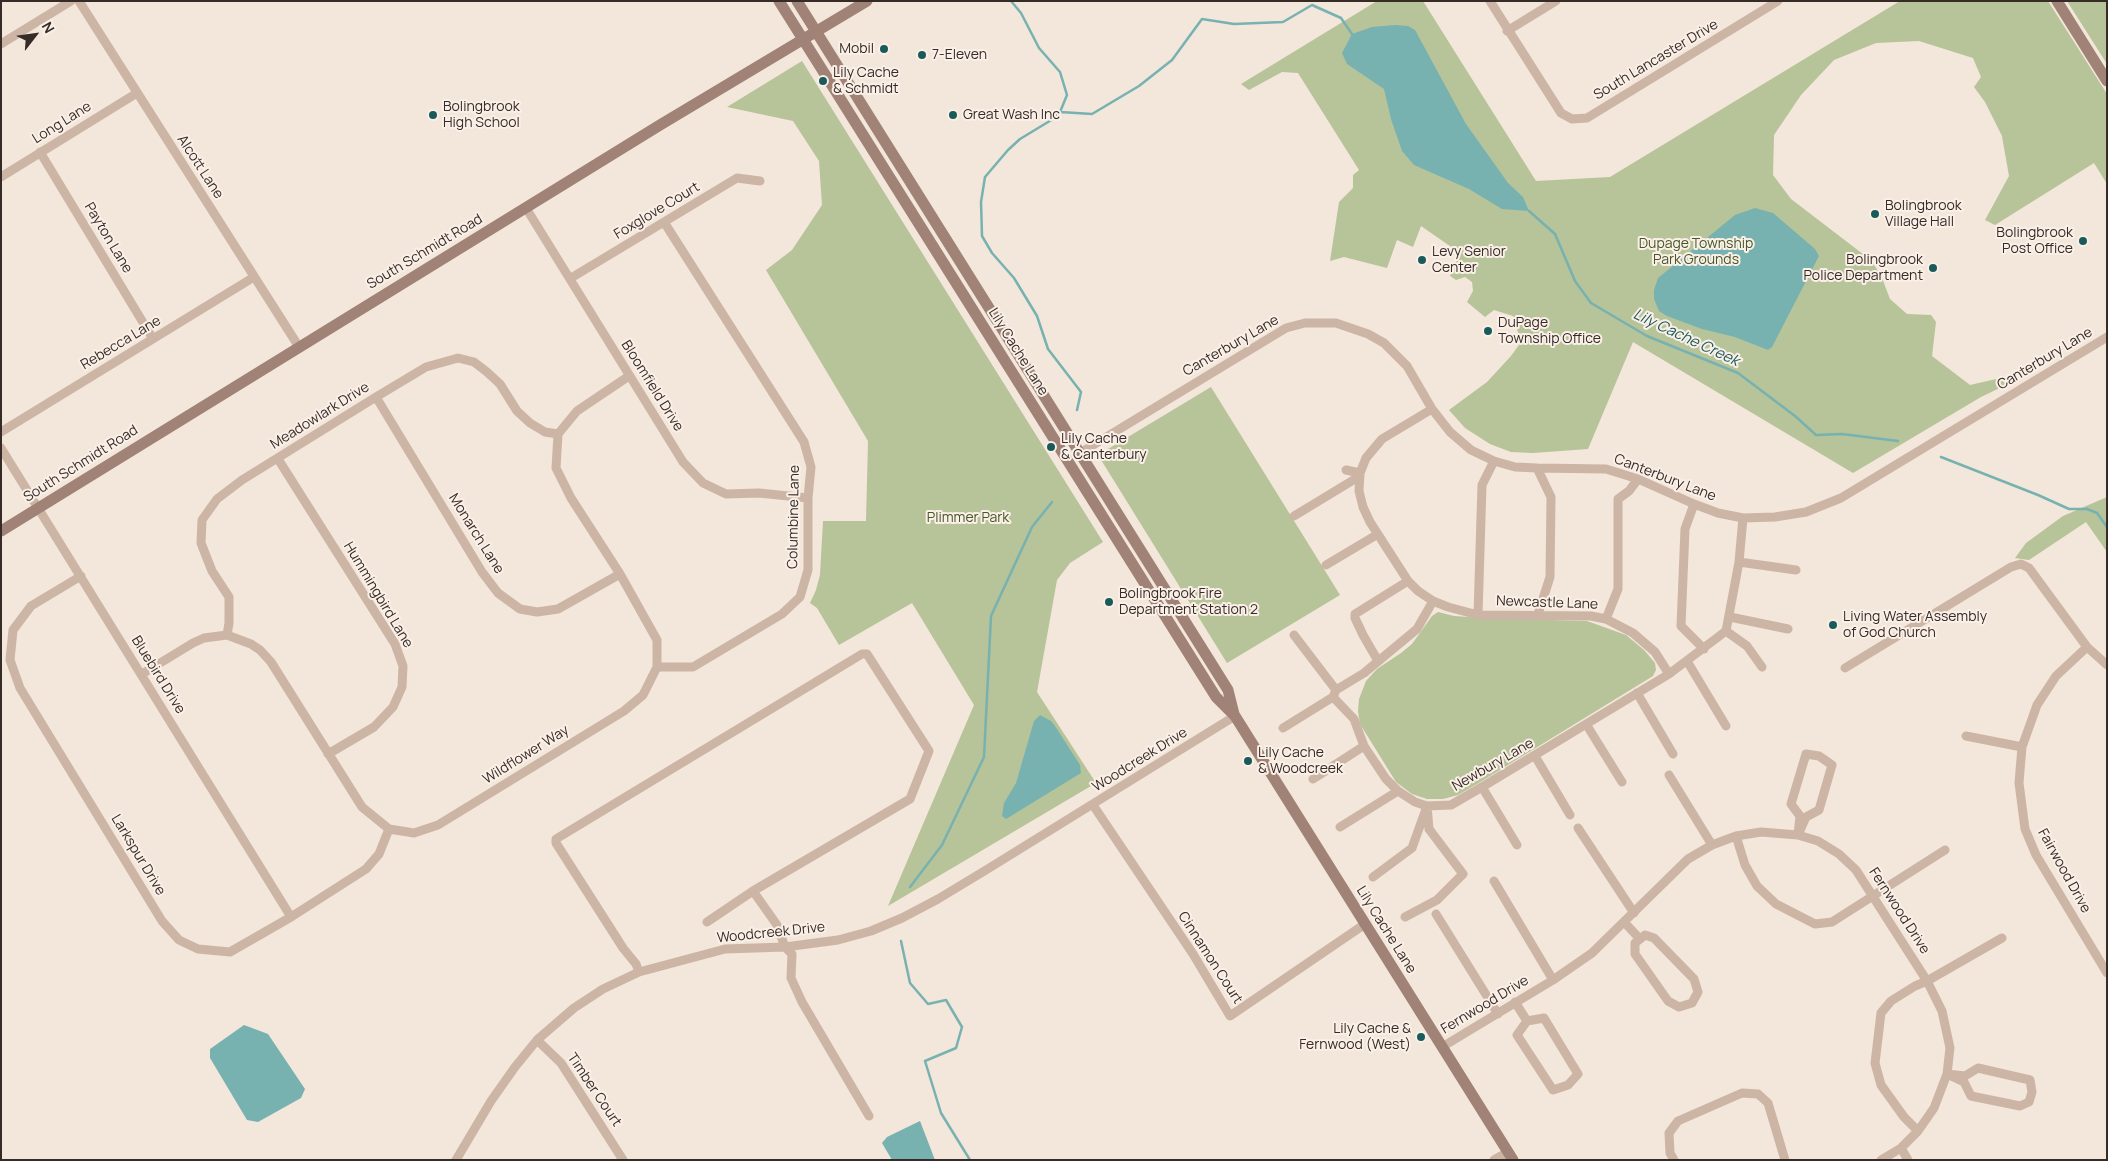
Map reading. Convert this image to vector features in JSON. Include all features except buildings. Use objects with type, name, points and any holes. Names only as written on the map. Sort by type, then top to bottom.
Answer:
[{"type":"street","points":[[1,44],[71,1]]},
{"type":"street","name":"Alcott Lane","points":[[79,1],[299,347]]},
{"type":"street","name":"Lily Cache Lane","points":[[779,1],[1216,697],[1235,716],[1510,1156]]},
{"type":"street","name":"Lily Cache Lane","points":[[797,1],[1228,690],[1235,716]]},
{"type":"street","name":"South Schmidt Road","points":[[1,530],[867,1]]},
{"type":"street","points":[[1490,1],[1507,31],[1556,1]]},
{"type":"street","name":"South Lancaster Drive","points":[[1507,31],[1561,113],[1572,119],[1587,118],[1778,1]]},
{"type":"street","points":[[2057,1],[2107,81]]},
{"type":"street","name":"Long Lane","points":[[1,177],[136,93]]},
{"type":"street","name":"Payton Lane","points":[[40,152],[153,339]]},
{"type":"street","name":"Foxglove Court","points":[[571,278],[737,178],[760,181]]},
{"type":"street","name":"Bloomfield Drive","points":[[526,208],[571,278],[628,376],[683,462],[703,483],[726,494],[759,493],[808,498]]},
{"type":"street","name":"Columbine Lane","points":[[657,668],[693,667],[782,614],[800,597],[808,570],[808,498],[811,467],[804,442],[664,222]]},
{"type":"street","name":"Rebecca Lane","points":[[1,432],[254,277]]},
{"type":"street","name":"Canterbury Lane","points":[[1080,453],[1286,328],[1305,323],[1336,322],[1368,334],[1384,343],[1407,366],[1432,409],[1450,432],[1471,450],[1494,461],[1515,466],[1537,468],[1606,469],[1638,479],[1718,513],[1743,518],[1775,517],[1806,512],[1841,498],[2107,337]]},
{"type":"street","name":"Meadowlark Drive","points":[[227,636],[229,623],[228,597],[212,571],[200,543],[202,520],[217,499],[242,480],[376,397],[426,367],[458,358],[474,362],[487,372],[500,384],[517,411],[530,423],[545,432],[558,434]]},
{"type":"street","points":[[558,434],[576,411],[628,376]]},
{"type":"street","name":"Monarch Lane","points":[[376,397],[482,572],[498,593],[520,609],[537,612],[558,610],[620,574]]},
{"type":"street","points":[[1283,728],[1364,673],[1417,629],[1433,601],[1418,591],[1408,580],[1363,507],[1359,491],[1360,475],[1366,458],[1382,439],[1432,409]]},
{"type":"street","name":"Wildflower Way","points":[[389,829],[414,833],[438,825],[624,711],[643,695],[657,668],[657,640],[620,574],[571,498],[556,468],[558,434]]},
{"type":"street","name":"Bluebird Drive","points":[[1,448],[291,917]]},
{"type":"street","points":[[1068,461],[1080,453]]},
{"type":"street","name":"Hummingbird Lane","points":[[278,459],[394,644],[403,666],[402,687],[392,707],[374,727],[328,754]]},
{"type":"street","points":[[1478,615],[1482,485],[1494,461]]},
{"type":"street","points":[[1537,468],[1551,496],[1550,577],[1538,614]]},
{"type":"street","points":[[1346,470],[1360,475]]},
{"type":"street","points":[[1294,516],[1360,475]]},
{"type":"street","points":[[1606,619],[1618,589],[1618,499],[1629,491],[1638,479]]},
{"type":"street","points":[[1694,504],[1685,529],[1681,626],[1704,649]]},
{"type":"street","points":[[1743,518],[1739,562],[1726,631],[1747,646],[1762,666]]},
{"type":"street","points":[[1326,565],[1378,534]]},
{"type":"street","points":[[1739,562],[1796,570]]},
{"type":"street","points":[[1845,668],[2011,567],[2021,564],[2029,568],[2087,647],[2107,665]]},
{"type":"street","name":"Larkspur Drive","points":[[81,576],[31,606],[13,630],[10,660],[20,688],[162,921],[179,940],[198,949],[230,952],[291,917],[366,869],[379,854],[389,829]]},
{"type":"street","points":[[1378,661],[1362,635],[1355,614],[1408,580]]},
{"type":"street","name":"Newcastle Lane","points":[[1433,601],[1448,608],[1478,615],[1538,614],[1591,616],[1606,619],[1633,633],[1655,652],[1669,674]]},
{"type":"street","points":[[1730,617],[1788,629]]},
{"type":"street","name":"Newbury Lane","points":[[1294,635],[1334,694],[1354,719],[1364,746],[1386,779],[1398,791],[1415,802],[1427,806],[1451,805],[1535,756],[1669,674],[1726,631]]},
{"type":"street","points":[[142,674],[204,638],[227,636],[251,644],[266,656],[362,807],[389,829]]},
{"type":"street","name":"Fairwood Drive","points":[[2087,647],[2056,676],[2037,705],[2022,747],[2019,783],[2025,829],[2043,868],[2107,973]]},
{"type":"street","points":[[639,972],[636,964],[623,948],[556,843],[556,839],[864,653],[867,654],[929,751],[910,799],[753,891],[708,922]]},
{"type":"street","points":[[1687,661],[1726,726]]},
{"type":"street","points":[[1638,693],[1673,754]]},
{"type":"street","name":"Woodcreek Drive","points":[[456,1160],[491,1101],[537,1040],[574,1008],[594,994],[639,972],[725,949],[785,947],[838,940],[871,931],[902,918],[938,900],[1093,806],[1235,716]]},
{"type":"street","points":[[1586,724],[1622,782]]},
{"type":"street","points":[[1966,736],[2022,747]]},
{"type":"street","points":[[1313,779],[1364,746]]},
{"type":"street","points":[[1806,754],[1819,756],[1832,765],[1819,810],[1806,817],[1798,835],[1800,816],[1791,804],[1806,754]]},
{"type":"street","points":[[1535,756],[1570,816]]},
{"type":"street","points":[[1669,775],[1712,844]]},
{"type":"street","points":[[1482,787],[1517,845]]},
{"type":"street","points":[[1340,827],[1398,791]]},
{"type":"street","name":"Cinnamon Court","points":[[1093,806],[1193,954],[1230,1016],[1365,924]]},
{"type":"street","points":[[1405,917],[1437,900],[1463,874],[1429,829],[1427,806]]},
{"type":"street","points":[[1373,877],[1412,848],[1427,806]]},
{"type":"street","points":[[1578,828],[1634,913]]},
{"type":"street","name":"Fernwood Drive","points":[[1442,1047],[1553,980],[1592,953],[1688,860],[1712,844],[1736,836],[1761,832],[1798,835],[1818,841],[1839,854],[1856,870],[1927,981],[1942,1011],[1950,1048],[1947,1074],[1934,1108],[1918,1131],[1901,1148],[1881,1160]]},
{"type":"street","points":[[1736,836],[1746,865],[1757,886],[1776,904],[1815,924],[1832,922],[1945,850]]},
{"type":"street","points":[[1494,881],[1553,980]]},
{"type":"street","points":[[753,891],[777,925],[785,947],[792,954],[791,978],[802,1002],[869,1116]]},
{"type":"street","points":[[1436,914],[1498,1014]]},
{"type":"street","points":[[1624,923],[1639,938]]},
{"type":"street","points":[[1645,935],[1654,938],[1694,979],[1698,992],[1692,1004],[1679,1007],[1668,1001],[1635,954],[1635,943],[1639,938],[1645,935]]},
{"type":"street","points":[[1918,1131],[1904,1117],[1881,1085],[1875,1063],[1881,1013],[1891,1001],[1914,986],[1927,981],[2002,938]]},
{"type":"street","points":[[1515,1002],[1526,1021]]},
{"type":"street","points":[[1544,1018],[1578,1074],[1568,1085],[1553,1090],[1517,1035],[1526,1021],[1544,1018]]},
{"type":"street","name":"Timber Court","points":[[537,1040],[561,1063],[623,1160]]},
{"type":"street","points":[[1978,1068],[2030,1080],[2032,1092],[2029,1102],[2020,1106],[1971,1096],[1964,1082],[1947,1074],[1965,1076],[1978,1068]]},
{"type":"street","points":[[1674,1160],[1670,1153],[1669,1134],[1678,1121],[1742,1093],[1758,1094],[1768,1103],[1785,1160]]},
{"type":"street","points":[[1901,1148],[1908,1160]]},
{"type":"street","points":[[1494,1160],[1510,1156]]},
{"type":"green space","name":"Dupage Township Park Grounds","points":[[1377,1],[1423,1],[1536,181],[1610,177],[1900,1],[2048,1],[2107,94],[2107,184],[2094,163],[1995,225],[1985,220],[2009,176],[2002,136],[1985,102],[1974,87],[1981,77],[1973,58],[1919,41],[1876,43],[1834,60],[1801,95],[1774,135],[1773,175],[1791,199],[1872,261],[1882,278],[1890,299],[1907,314],[1931,315],[1936,322],[1932,356],[1970,385],[2005,377],[2008,384],[1981,397],[1853,473],[1633,342],[1588,449],[1533,453],[1511,452],[1490,444],[1465,428],[1449,410],[1487,382],[1521,342],[1513,316],[1494,310],[1485,317],[1467,302],[1473,291],[1472,282],[1465,277],[1456,280],[1450,276],[1460,253],[1421,226],[1413,247],[1397,240],[1387,268],[1344,257],[1330,261],[1339,202],[1353,188],[1353,175],[1359,170],[1298,73],[1282,72],[1249,90],[1241,84]]},
{"type":"green space","points":[[2067,1],[2107,1],[2107,64]]},
{"type":"green space","name":"Plimmer Park","points":[[802,61],[1103,542],[1070,563],[1057,580],[1037,692],[1096,783],[888,906],[974,705],[912,603],[839,645],[817,608],[810,603],[820,575],[823,521],[866,521],[868,441],[766,270],[792,250],[822,205],[819,161],[793,121],[727,107]]},
{"type":"green space","points":[[1211,387],[1340,595],[1227,663],[1098,455]]},
{"type":"green space","points":[[2107,497],[2107,552],[2086,522],[2029,560],[2015,558],[2026,543],[2063,516]]},
{"type":"green space","points":[[1438,612],[1454,616],[1483,618],[1587,621],[1626,635],[1644,650],[1655,663],[1656,670],[1653,676],[1458,795],[1443,799],[1427,799],[1412,794],[1396,782],[1360,724],[1358,711],[1359,699],[1366,681],[1377,669],[1412,644],[1432,616]]},
{"type":"water","points":[[1408,26],[1415,30],[1466,124],[1508,183],[1523,197],[1529,211],[1502,209],[1469,189],[1414,165],[1402,151],[1391,119],[1384,89],[1347,64],[1342,53],[1352,34],[1372,27]]},
{"type":"water","points":[[1755,208],[1773,213],[1815,249],[1819,256],[1772,347],[1768,350],[1735,337],[1702,329],[1667,316],[1659,311],[1654,299],[1654,290],[1658,278],[1735,215]]},
{"type":"water","points":[[1040,715],[1051,721],[1055,726],[1080,765],[1081,773],[1006,819],[1002,816],[1004,803],[1016,783],[1034,721]]},
{"type":"water","points":[[244,1025],[268,1034],[305,1089],[301,1098],[258,1122],[247,1120],[210,1058],[210,1049]]},
{"type":"water","points":[[920,1121],[935,1160],[892,1160],[882,1143],[887,1137]]},
{"type":"waterway","points":[[1011,1],[1021,13],[1039,48],[1060,72],[1067,95],[1060,112],[1053,119],[1020,139],[985,177],[981,202],[982,236],[992,253],[1014,278],[1037,316],[1048,349],[1081,392],[1077,410]]},
{"type":"waterway","points":[[1060,112],[1092,114],[1139,86],[1172,60],[1202,19],[1234,24],[1283,22],[1312,5],[1341,18],[1352,34]]},
{"type":"waterway","name":"Lily Cache Creek","points":[[1529,211],[1555,234],[1575,281],[1591,303],[1647,336],[1738,373],[1795,416],[1816,435],[1842,434],[1898,441]]},
{"type":"waterway","name":"Lily Cache Creek","points":[[1941,457],[2069,509],[2087,509],[2097,513],[2107,527]]},
{"type":"waterway","points":[[910,887],[942,845],[984,757],[991,616],[1032,527],[1052,502]]},
{"type":"waterway","points":[[901,941],[910,983],[928,1004],[946,1000],[962,1027],[956,1048],[925,1061],[941,1113],[970,1160]]},
{"type":"place","name":"Mobil","points":[[884,49]]},
{"type":"place","name":"7-Eleven","points":[[922,55]]},
{"type":"place","name":"Lily Cache & Schmidt","points":[[823,81]]},
{"type":"place","name":"Bolingbrook High School","points":[[433,115]]},
{"type":"place","name":"Great Wash Inc","points":[[953,115]]},
{"type":"place","name":"Bolingbrook Village Hall","points":[[1875,214]]},
{"type":"place","name":"Bolingbrook Post Office","points":[[2083,241]]},
{"type":"place","name":"Levy Senior Center","points":[[1422,260]]},
{"type":"place","name":"Bolingbrook Police Department","points":[[1933,268]]},
{"type":"place","name":"DuPage Township Office","points":[[1488,331]]},
{"type":"place","name":"Lily Cache & Canterbury","points":[[1051,447]]},
{"type":"place","name":"Bolingbrook Fire Department Station 2","points":[[1109,602]]},
{"type":"place","name":"Living Water Assembly of God Church","points":[[1833,625]]},
{"type":"place","name":"Lily Cache & Woodcreek","points":[[1248,761]]},
{"type":"place","name":"Lily Cache & Fernwood (West)","points":[[1421,1037]]}]
